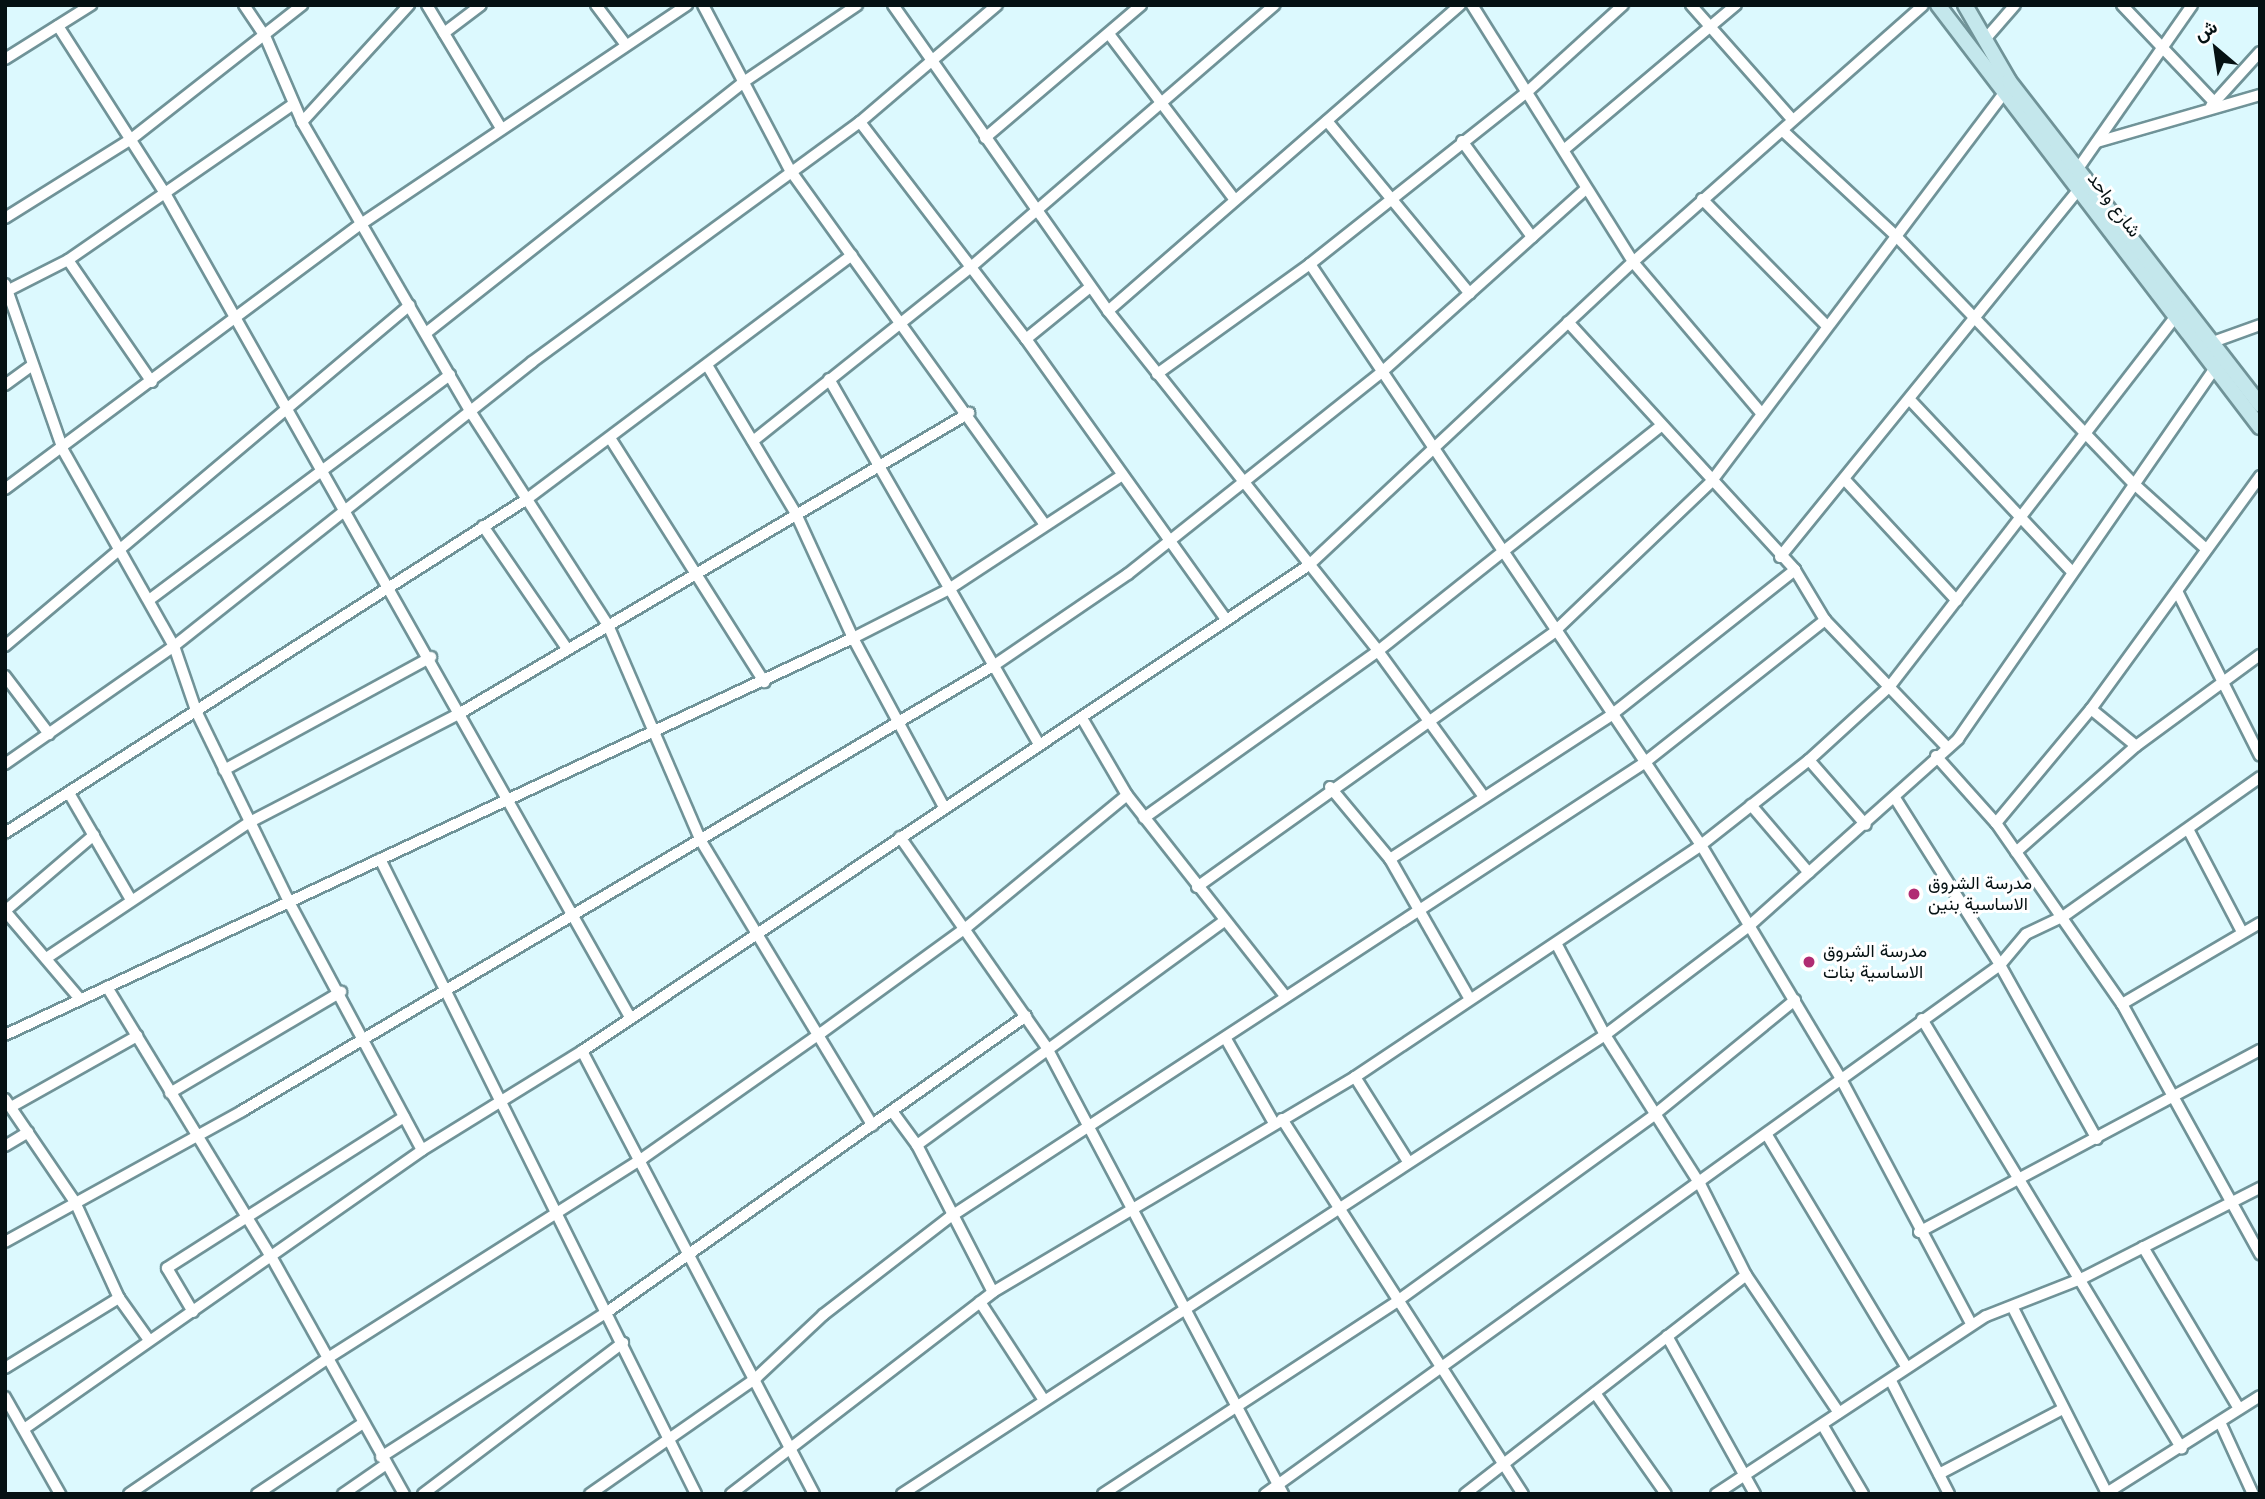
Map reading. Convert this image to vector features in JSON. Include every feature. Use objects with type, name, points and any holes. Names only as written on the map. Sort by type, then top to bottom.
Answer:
[{"type":"street","points":[[244,5],[265,36],[302,122],[470,411],[608,625],[701,841],[821,1034],[872,1125]]},
{"type":"street","points":[[5,218],[130,140],[302,5]]},
{"type":"street","points":[[302,122],[410,5]]},
{"type":"street","points":[[426,5],[501,128]]},
{"type":"street","points":[[444,33],[481,5]]},
{"type":"street","points":[[596,5],[626,46]]},
{"type":"street","points":[[5,489],[63,450],[361,224],[687,5]]},
{"type":"street","points":[[703,5],[790,170],[899,322],[969,413],[1044,523]]},
{"type":"street","points":[[426,333],[742,83],[857,5]]},
{"type":"street","points":[[893,5],[1033,211],[1240,482],[1378,651],[1429,725],[1484,797]]},
{"type":"street","points":[[5,764],[174,646],[470,411],[790,170],[860,122],[934,65],[997,5]]},
{"type":"street","points":[[985,138],[1142,5]]},
{"type":"street","points":[[753,441],[971,267],[1274,5]]},
{"type":"street","points":[[1108,311],[1460,5]]},
{"type":"street","points":[[1472,5],[1526,93],[1566,148],[1586,189],[1633,262],[1762,414]]},
{"type":"street","points":[[1157,374],[1310,264],[1526,93],[1623,5]]},
{"type":"street","points":[[1691,5],[1792,120]]},
{"type":"street","points":[[1566,148],[1712,28],[1736,5]]},
{"type":"street","points":[[24,1429],[149,1340],[272,1258],[422,1150],[497,1101],[582,1051],[760,933],[943,805],[1082,718],[1224,617],[1309,565],[1702,199],[1783,131],[1792,120],[1923,5]]},
{"type":"street","name":"شارع واحد","points":[[1938,5],[2260,427]]},
{"type":"street","name":"شارع واحد","points":[[1965,5],[1988,36],[2009,80],[2260,405]]},
{"type":"street","points":[[1988,36],[2015,5]]},
{"type":"street","points":[[2122,5],[2214,102]]},
{"type":"street","points":[[1780,558],[1912,402],[2078,190],[2077,170],[2192,5]]},
{"type":"street","points":[[5,60],[87,6]]},
{"type":"street","points":[[58,26],[166,195],[237,318],[341,515],[392,589],[461,712],[503,797],[630,1017]]},
{"type":"street","points":[[1109,34],[1235,200]]},
{"type":"street","points":[[2207,110],[2260,52]]},
{"type":"street","points":[[1197,887],[1331,787],[1429,725],[1554,632],[1711,482],[1825,324],[2004,93]]},
{"type":"street","points":[[2097,142],[2260,94]]},
{"type":"street","points":[[293,104],[166,195],[68,260],[6,289],[63,450],[118,554],[149,600],[174,646],[197,713],[289,902],[341,992],[422,1150]]},
{"type":"street","points":[[1327,121],[1470,294]]},
{"type":"street","points":[[860,122],[1026,339],[1168,542],[1224,617]]},
{"type":"street","points":[[1783,131],[1895,235],[2133,483],[2205,548]]},
{"type":"street","points":[[1462,141],[1532,237]]},
{"type":"street","points":[[5,1242],[197,1135],[443,992],[571,913],[701,841],[993,666],[1168,542],[1240,482],[1383,371],[1586,189]]},
{"type":"street","points":[[1702,199],[1825,324]]},
{"type":"street","points":[[5,833],[392,589],[527,499],[852,255]]},
{"type":"street","points":[[68,260],[152,382]]},
{"type":"street","points":[[1310,264],[1507,550],[1554,632],[1700,845],[1841,1079],[1919,1232],[1971,1324]]},
{"type":"street","points":[[1026,339],[1090,287]]},
{"type":"street","points":[[5,646],[118,554],[285,408],[410,305]]},
{"type":"street","points":[[731,1494],[993,1293],[1134,1212],[1278,1121],[1355,1077],[1557,944],[1700,845],[1809,760],[1889,687],[2089,436],[2175,317]]},
{"type":"street","points":[[1568,322],[1660,427],[1780,558],[1795,570],[1825,620],[1946,746]]},
{"type":"street","points":[[2210,343],[2260,326]]},
{"type":"street","points":[[5,385],[33,365]]},
{"type":"street","points":[[707,365],[796,514],[853,638],[943,805]]},
{"type":"street","points":[[902,1494],[1189,1308],[1407,1160],[1605,1035],[1748,928],[1866,825],[1946,746],[1958,739],[2071,570],[2214,369]]},
{"type":"street","points":[[149,600],[321,477],[450,374]]},
{"type":"street","points":[[829,379],[883,465],[949,589],[1039,744]]},
{"type":"street","points":[[1912,402],[2071,570]]},
{"type":"street","points":[[48,957],[250,822],[461,712],[695,570],[883,465],[969,413]]},
{"type":"street","points":[[1144,818],[1378,651],[1660,427]]},
{"type":"street","points":[[610,438],[764,682]]},
{"type":"street","points":[[5,1035],[380,859],[503,797],[655,736],[853,638],[949,589],[1044,523],[1121,476]]},
{"type":"street","points":[[1996,823],[2091,709],[2178,593],[2205,548],[2260,477]]},
{"type":"street","points":[[1846,481],[1956,601]]},
{"type":"street","points":[[483,526],[566,647]]},
{"type":"street","points":[[1390,859],[1610,716],[1795,570]]},
{"type":"street","points":[[2178,593],[2220,684],[2260,755]]},
{"type":"street","points":[[590,1494],[670,1441],[756,1378],[823,1315],[950,1217],[1226,1039],[1285,996],[1424,911],[1644,763],[1825,620]]},
{"type":"street","points":[[2016,852],[2136,746],[2260,655]]},
{"type":"street","points":[[225,770],[431,657]]},
{"type":"street","points":[[5,676],[49,734]]},
{"type":"street","points":[[2091,709],[2136,746]]},
{"type":"street","points":[[1082,718],[1127,795],[1223,921],[1285,996]]},
{"type":"street","points":[[1936,756],[1996,823],[2064,916],[2122,1004],[2234,1202],[2260,1254]]},
{"type":"street","points":[[1809,760],[1866,825]]},
{"type":"street","points":[[1265,1494],[1280,1489],[1767,1135],[1922,1018],[2000,965],[2026,934],[2064,916],[2260,777]]},
{"type":"street","points":[[1331,787],[1390,859],[1424,911],[1470,999]]},
{"type":"street","points":[[69,793],[131,900]]},
{"type":"street","points":[[129,1494],[328,1358],[555,1211],[643,1158],[821,1034],[967,927],[1127,795]]},
{"type":"street","points":[[1895,798],[2000,965],[2097,1139]]},
{"type":"street","points":[[1751,805],[1809,873]]},
{"type":"street","points":[[2188,829],[2242,932]]},
{"type":"street","points":[[80,999],[48,957],[5,911],[94,835]]},
{"type":"street","points":[[900,837],[967,927],[1047,1048],[1134,1212],[1189,1308],[1280,1489]]},
{"type":"street","points":[[380,859],[497,1101],[623,1343],[696,1494]]},
{"type":"street","points":[[917,1145],[1223,921]]},
{"type":"street","points":[[2122,1004],[2260,923]]},
{"type":"street","points":[[1557,944],[1605,1035],[1700,1184],[1745,1275],[1839,1413]]},
{"type":"street","points":[[107,987],[272,1258],[383,1461],[404,1494]]},
{"type":"street","points":[[170,1093],[341,992]]},
{"type":"street","points":[[1102,1494],[1116,1490],[1396,1301],[1654,1115],[1795,1000]]},
{"type":"street","points":[[343,1494],[383,1461],[607,1312],[689,1251],[1027,1016]]},
{"type":"street","points":[[1922,1018],[2083,1278],[2182,1448]]},
{"type":"street","points":[[136,1036],[8,1103],[75,1202],[119,1297],[149,1340]]},
{"type":"street","points":[[1226,1039],[1523,1494]]},
{"type":"street","points":[[582,1051],[643,1158],[814,1494]]},
{"type":"street","points":[[1919,1232],[2021,1181],[2260,1051]]},
{"type":"street","points":[[1355,1077],[1407,1160]]},
{"type":"street","points":[[892,1111],[917,1145],[950,1217],[993,1293]]},
{"type":"street","points":[[193,1312],[167,1268],[404,1117]]},
{"type":"street","points":[[5,1146],[28,1132]]},
{"type":"street","points":[[1767,1135],[1905,1365]]},
{"type":"street","points":[[1716,1494],[1742,1474],[1823,1426],[1891,1381],[1905,1365],[1971,1324],[2083,1278],[2260,1188]]},
{"type":"street","points":[[2143,1247],[2239,1409]]},
{"type":"street","points":[[1465,1494],[1504,1467],[1745,1275]]},
{"type":"street","points":[[5,1368],[119,1297]]},
{"type":"street","points":[[980,1302],[1044,1400]]},
{"type":"street","points":[[2013,1308],[2106,1493],[2182,1448],[2260,1395]]},
{"type":"street","points":[[1667,1336],[1755,1494]]},
{"type":"street","points":[[423,1494],[623,1343]]},
{"type":"street","points":[[1891,1381],[1949,1494]]},
{"type":"street","points":[[1595,1393],[1666,1494]]},
{"type":"street","points":[[5,1397],[60,1494]]},
{"type":"street","points":[[1939,1474],[2063,1409]]},
{"type":"street","points":[[2220,1422],[2253,1494]]},
{"type":"street","points":[[257,1494],[363,1423]]},
{"type":"street","points":[[1823,1426],[1863,1494]]},
{"type":"place","name":"مدرسة الشروق الاساسية بنين","points":[[1914,894]]},
{"type":"place","name":"مدرسة الشروق الاساسية بنات","points":[[1809,962]]}]
